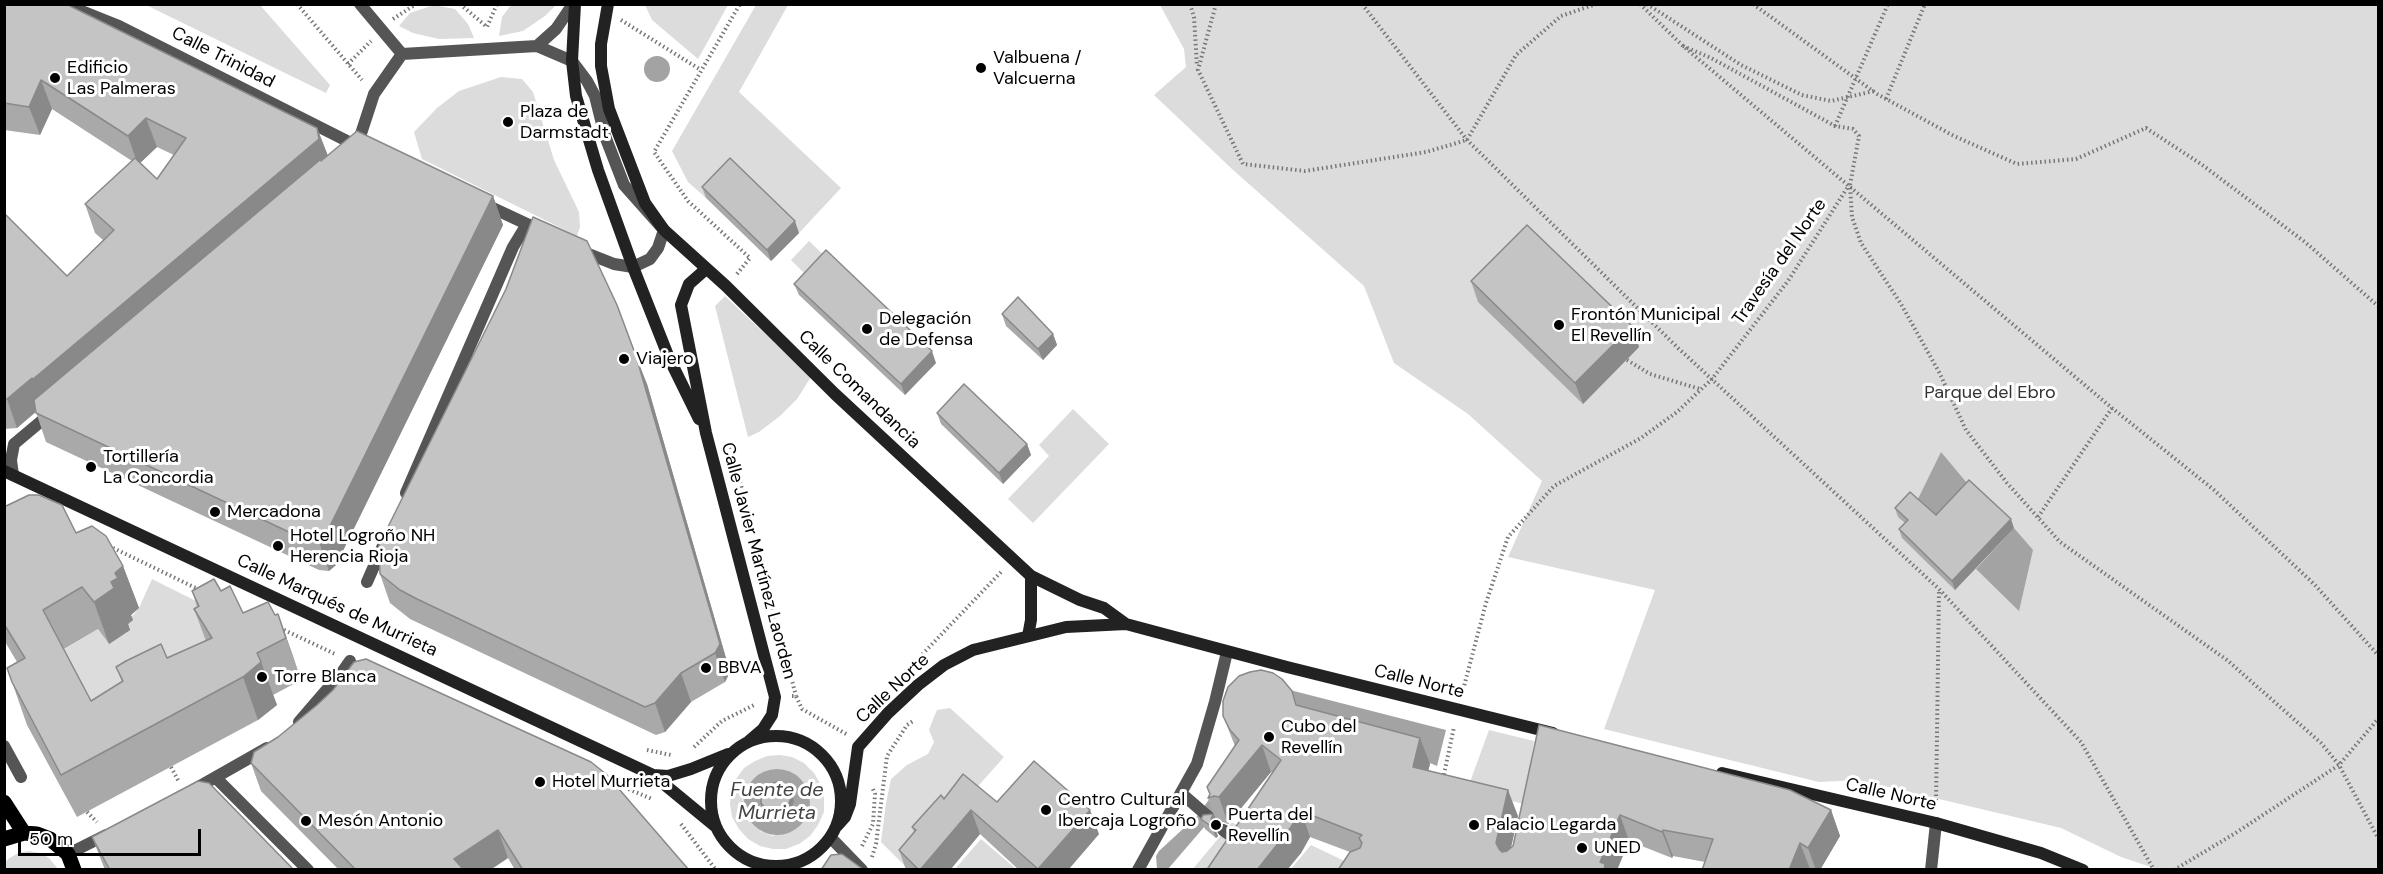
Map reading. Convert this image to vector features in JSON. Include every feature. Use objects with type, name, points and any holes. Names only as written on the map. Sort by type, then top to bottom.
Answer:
[{"type":"main road","points":[[574,4],[572,61],[576,96],[598,170],[633,267]]},
{"type":"main road","points":[[608,4],[601,44],[601,66],[609,109],[645,203],[664,230]]},
{"type":"main road","name":"Calle Comandancia","points":[[664,230],[835,394],[1031,576],[1080,600],[1104,608],[1126,624]]},
{"type":"main road","name":"Calle Javier Martínez Laorden","points":[[633,267],[669,358],[706,433]]},
{"type":"main road","name":"Calle Javier Martínez Laorden","points":[[706,269],[689,284],[682,297],[681,305],[706,433],[775,697]]},
{"type":"main road","name":"Calle Marqués de Murrieta","points":[[9,473],[653,775],[715,826]]},
{"type":"main road","points":[[1028,636],[1031,620],[1031,576]]},
{"type":"main road","name":"Calle Norte","points":[[834,832],[845,817],[850,804],[858,747],[888,713],[918,685],[944,665],[973,650],[1066,627],[1126,624],[1458,710],[1544,736],[1568,736]]},
{"type":"main road","points":[[653,775],[668,776],[680,773],[732,752],[763,729],[772,715],[775,697]]},
{"type":"main road","points":[[732,752],[716,773],[712,786],[710,811],[722,838],[743,858],[771,868],[804,860],[814,854],[834,832],[841,808],[841,789],[835,772],[824,756],[795,738],[764,736],[749,741]]},
{"type":"main road","name":"Calle Norte","points":[[1706,769],[1936,823],[2041,854],[2083,870]]},
{"type":"main road","points":[[4,802],[24,833]]},
{"type":"main road","points":[[4,839],[24,833],[37,834],[50,839],[68,854],[74,870]]},
{"type":"street","name":"Calle Trinidad","points":[[64,4],[119,26],[363,151],[374,94]]},
{"type":"street","points":[[360,4],[402,54]]},
{"type":"street","points":[[537,46],[556,29],[574,4]]},
{"type":"street","points":[[402,54],[537,46],[572,61],[595,96],[605,136],[624,185],[664,230],[658,248],[650,260],[633,267],[614,264],[473,199]]},
{"type":"street","points":[[374,94],[402,54]]},
{"type":"street","points":[[400,507],[513,247],[527,224]]},
{"type":"street","points":[[9,473],[14,444],[59,406]]},
{"type":"street","points":[[367,582],[390,528]]},
{"type":"street","points":[[1138,870],[1197,764],[1227,652]]},
{"type":"street","points":[[184,795],[283,737],[307,714],[350,660]]},
{"type":"street","points":[[4,746],[21,777]]},
{"type":"street","points":[[216,778],[308,870]]},
{"type":"street","points":[[1181,793],[1211,819]]},
{"type":"street","points":[[1931,870],[1936,823]]},
{"type":"street","points":[[68,854],[119,829]]},
{"type":"street","points":[[1215,870],[1237,840],[1223,830]]},
{"type":"street","points":[[834,832],[861,865]]},
{"type":"path","points":[[297,4],[374,94]]},
{"type":"path","points":[[460,4],[487,27],[497,4]]},
{"type":"path","points":[[727,270],[735,277],[750,258],[688,201],[654,152],[740,4]]},
{"type":"path","points":[[1190,4],[1194,17],[1198,70],[1243,164],[1305,171],[1426,152],[1467,140],[1516,55],[1562,16],[1596,4]]},
{"type":"path","points":[[1198,70],[1216,4]]},
{"type":"path","points":[[1362,4],[1467,140],[1712,379],[1939,589],[2081,742],[2154,870]]},
{"type":"path","points":[[1640,4],[1683,46],[1850,184],[2112,408],[2214,490],[2314,584],[2379,655]]},
{"type":"path","points":[[1647,4],[1741,65],[1802,95],[1832,101],[1874,91]]},
{"type":"path","points":[[1753,4],[1886,99],[1954,136],[2017,164],[2076,159],[2146,129],[2200,164],[2305,242],[2379,306]]},
{"type":"path","points":[[1835,126],[1888,4]]},
{"type":"path","points":[[1886,99],[1924,4]]},
{"type":"path","points":[[616,26],[616,17],[636,27],[702,70]]},
{"type":"path","points":[[1683,46],[1711,58],[1835,126],[1853,129],[1859,136],[1850,184],[1852,217],[1861,243],[1901,304],[1939,372],[1966,430],[2007,483],[2060,542],[2227,660],[2321,743],[2339,765],[2379,838]]},
{"type":"path","name":"Travesía del Norte","points":[[1442,785],[1458,710],[1486,603],[1508,537],[1554,486],[1641,438],[1677,411],[1712,379],[1788,281],[1850,184]]},
{"type":"path","points":[[1627,360],[1650,374],[1701,389]]},
{"type":"path","points":[[2038,517],[2112,408]]},
{"type":"path","points":[[730,443],[796,696],[802,708],[849,735],[858,747]]},
{"type":"path","points":[[101,543],[205,592]]},
{"type":"path","points":[[909,669],[1013,559]]},
{"type":"path","points":[[1936,823],[1939,589]]},
{"type":"path","points":[[278,627],[350,660]]},
{"type":"path","points":[[690,751],[701,738],[722,721],[775,697],[796,696]]},
{"type":"path","points":[[2175,870],[2339,765],[2379,719]]},
{"type":"path","points":[[861,865],[872,857],[876,844],[887,756],[907,725],[913,721]]},
{"type":"path","points":[[646,750],[676,757]]},
{"type":"path","points":[[611,782],[644,797],[658,800]]},
{"type":"path","points":[[861,865],[873,824],[875,794],[871,785]]},
{"type":"path","points":[[675,815],[716,870]]},
{"type":"green space","points":[[146,5],[260,5],[330,85],[326,93]]},
{"type":"green space","points":[[434,5],[455,9],[468,24],[474,38],[439,39],[413,33],[399,26],[410,13]]},
{"type":"green space","points":[[511,5],[556,5],[545,16],[523,31],[499,36],[502,17]]},
{"type":"green space","points":[[645,5],[728,5],[698,59],[652,20]]},
{"type":"green space","points":[[756,5],[788,5],[739,92],[841,188],[799,233],[734,169],[706,198],[688,182],[672,151]]},
{"type":"green space","name":"Parque del Ebro","points":[[1160,5],[2378,5],[2378,869],[2157,869],[2121,857],[2061,828],[1859,780],[1819,782],[1604,729],[1655,590],[1508,557],[1542,481],[1468,414],[1394,363],[1364,286],[1232,169],[1154,95],[1186,67],[1184,49]]},
{"type":"green space","points":[[501,77],[522,79],[533,92],[554,160],[579,212],[580,227],[577,236],[422,159],[414,132],[437,108],[459,91]]},
{"type":"green space","points":[[809,241],[830,261],[812,281],[791,260]]},
{"type":"green space","points":[[725,296],[811,377],[797,399],[780,416],[759,432],[748,437],[715,306]]},
{"type":"green space","points":[[1073,409],[1109,444],[1033,523],[1008,499],[1049,456],[1039,445]]},
{"type":"green space","points":[[152,579],[212,609],[215,648],[93,753],[58,653],[98,629],[109,644],[139,608]]},
{"type":"green space","points":[[950,708],[1004,757],[906,867],[881,842],[891,779],[907,765],[928,754],[934,742],[929,730],[937,710]]},
{"type":"green space","points":[[1489,730],[1534,741],[1524,804],[1467,790]]},
{"type":"green space","points":[[767,756],[792,757],[804,763],[821,785],[824,798],[824,812],[810,836],[786,849],[760,846],[748,839],[732,817],[731,791],[736,779],[744,768]],"holes":[[[780,770],[792,773],[801,780],[810,800],[773,836],[762,832],[746,816],[745,793],[750,783]]]},
{"type":"green space","points":[[1232,822],[1254,836],[1233,869],[1192,870]]},
{"type":"green space","points":[[981,839],[1016,869],[955,869]]},
{"type":"green space","points":[[1311,845],[1361,869],[1290,870]]},
{"type":"green space","points":[[29,851],[49,858],[58,869],[5,870],[5,863],[8,859],[18,853]]},
{"type":"water","points":[[657,56],[666,60],[670,69],[666,78],[657,82],[648,78],[644,69],[648,60]]},
{"type":"water","points":[[1941,452],[1972,489],[1939,524],[1916,503]]},
{"type":"water","points":[[2014,528],[2033,550],[2019,611],[1976,569]]},
{"type":"water","points":[[1247,679],[1446,730],[1437,766],[1239,685]]},
{"type":"water","points":[[1240,756],[1211,819],[1168,869],[1157,869],[1156,856],[1159,851],[1198,815]]},
{"type":"water","name":"Fuente de Murrieta","points":[[777,769],[790,772],[800,779],[807,789],[810,802],[807,815],[800,825],[790,832],[777,835],[764,832],[754,825],[747,815],[744,802],[747,789],[754,779],[764,772]]},
{"type":"building","points":[[4,4],[68,4],[317,128],[319,139],[7,399],[4,399],[4,213],[67,276],[114,230],[85,204],[135,158],[157,179],[186,138],[146,118],[128,136],[41,80],[29,107],[4,103]]},
{"type":"building","points":[[357,131],[493,196],[325,536],[319,542],[308,541],[36,413],[34,400]]},
{"type":"building","points":[[730,158],[795,221],[767,250],[702,187]]},
{"type":"building","points":[[533,217],[587,241],[617,305],[636,356],[720,644],[715,653],[681,673],[655,703],[645,707],[417,599],[400,590],[380,574],[379,545],[506,289]]},
{"type":"building","name":"Frontón Municipal El Revellín","points":[[1527,225],[1632,326],[1575,383],[1471,281]]},
{"type":"building","name":"Delegación de Defensa","points":[[826,250],[932,351],[901,384],[794,284]]},
{"type":"building","points":[[1018,297],[1053,334],[1038,349],[1002,314]]},
{"type":"building","points":[[964,384],[1027,444],[999,473],[937,413]]},
{"type":"building","points":[[1969,480],[2011,519],[1952,581],[1899,529],[1908,520],[1895,508],[1910,492],[1936,515]]},
{"type":"building","points":[[29,495],[39,495],[62,505],[76,533],[92,526],[106,536],[123,566],[115,573],[118,578],[111,582],[114,588],[94,602],[82,587],[43,610],[91,701],[123,681],[116,667],[126,661],[161,644],[167,658],[212,638],[194,609],[199,606],[192,591],[214,579],[221,591],[230,586],[243,613],[268,602],[275,615],[278,614],[286,638],[257,653],[261,662],[243,677],[61,775],[12,682],[7,668],[25,658],[4,624],[4,507]]},
{"type":"building","points":[[366,659],[591,762],[606,774],[689,870],[523,870],[498,830],[454,859],[464,870],[356,870],[251,763],[254,752],[278,737],[317,705],[333,690],[354,662]]},
{"type":"building","points":[[1261,670],[1273,673],[1282,679],[1292,691],[1296,705],[1420,738],[1413,767],[1508,790],[1496,843],[1502,852],[1513,846],[1539,725],[1790,790],[1831,810],[1808,848],[1800,843],[1789,870],[1702,870],[1713,839],[1663,830],[1662,832],[1620,815],[1600,862],[1605,864],[1604,870],[1338,870],[1350,852],[1360,848],[1362,843],[1359,838],[1362,835],[1301,811],[1257,870],[1210,870],[1208,868],[1281,760],[1262,745],[1219,797],[1208,798],[1210,794],[1207,787],[1239,740],[1230,730],[1223,716],[1223,701],[1228,687],[1239,676]]},
{"type":"building","points":[[1034,761],[1090,810],[1038,869],[971,810],[920,870],[899,850],[916,830],[912,827],[941,795],[944,799],[963,774],[997,802]]},
{"type":"building","points":[[198,781],[209,783],[294,870],[110,870],[92,837]]},
{"type":"building","points":[[778,782],[787,786],[792,795],[787,809],[778,813],[767,811],[761,803],[761,792],[768,784]]},
{"type":"building","points":[[1213,814],[1211,819],[1214,825],[1212,827],[1201,819],[1203,815]]},
{"type":"building","points":[[842,854],[864,870],[821,870],[831,855]]},
{"type":"place","name":"Valbuena / Valcuerna","points":[[981,68]]},
{"type":"place","name":"Edificio Las Palmeras","points":[[55,78]]},
{"type":"place","name":"Plaza de Darmstadt","points":[[508,122]]},
{"type":"place","name":"Frontón Municipal El Revellín","points":[[1559,325]]},
{"type":"place","name":"Delegación de Defensa","points":[[867,329]]},
{"type":"place","name":"Viajero","points":[[624,359]]},
{"type":"place","name":"Tortillería La Concordia","points":[[91,467]]},
{"type":"place","name":"Mercadona","points":[[215,512]]},
{"type":"place","name":"Hotel Logroño NH Herencia Rioja","points":[[278,546]]},
{"type":"place","name":"BBVA","points":[[706,668]]},
{"type":"place","name":"Torre Blanca","points":[[262,677]]},
{"type":"place","name":"Cubo del Revellín","points":[[1269,737]]},
{"type":"place","name":"Hotel Murrieta","points":[[540,782]]},
{"type":"place","name":"Centro Cultural Ibercaja Logroño","points":[[1046,810]]},
{"type":"place","name":"Mesón Antonio","points":[[306,821]]},
{"type":"place","name":"Puerta del Revellín","points":[[1216,825]]},
{"type":"place","name":"Palacio Legarda","points":[[1474,825]]},
{"type":"place","name":"UNED","points":[[1582,848]]}]
